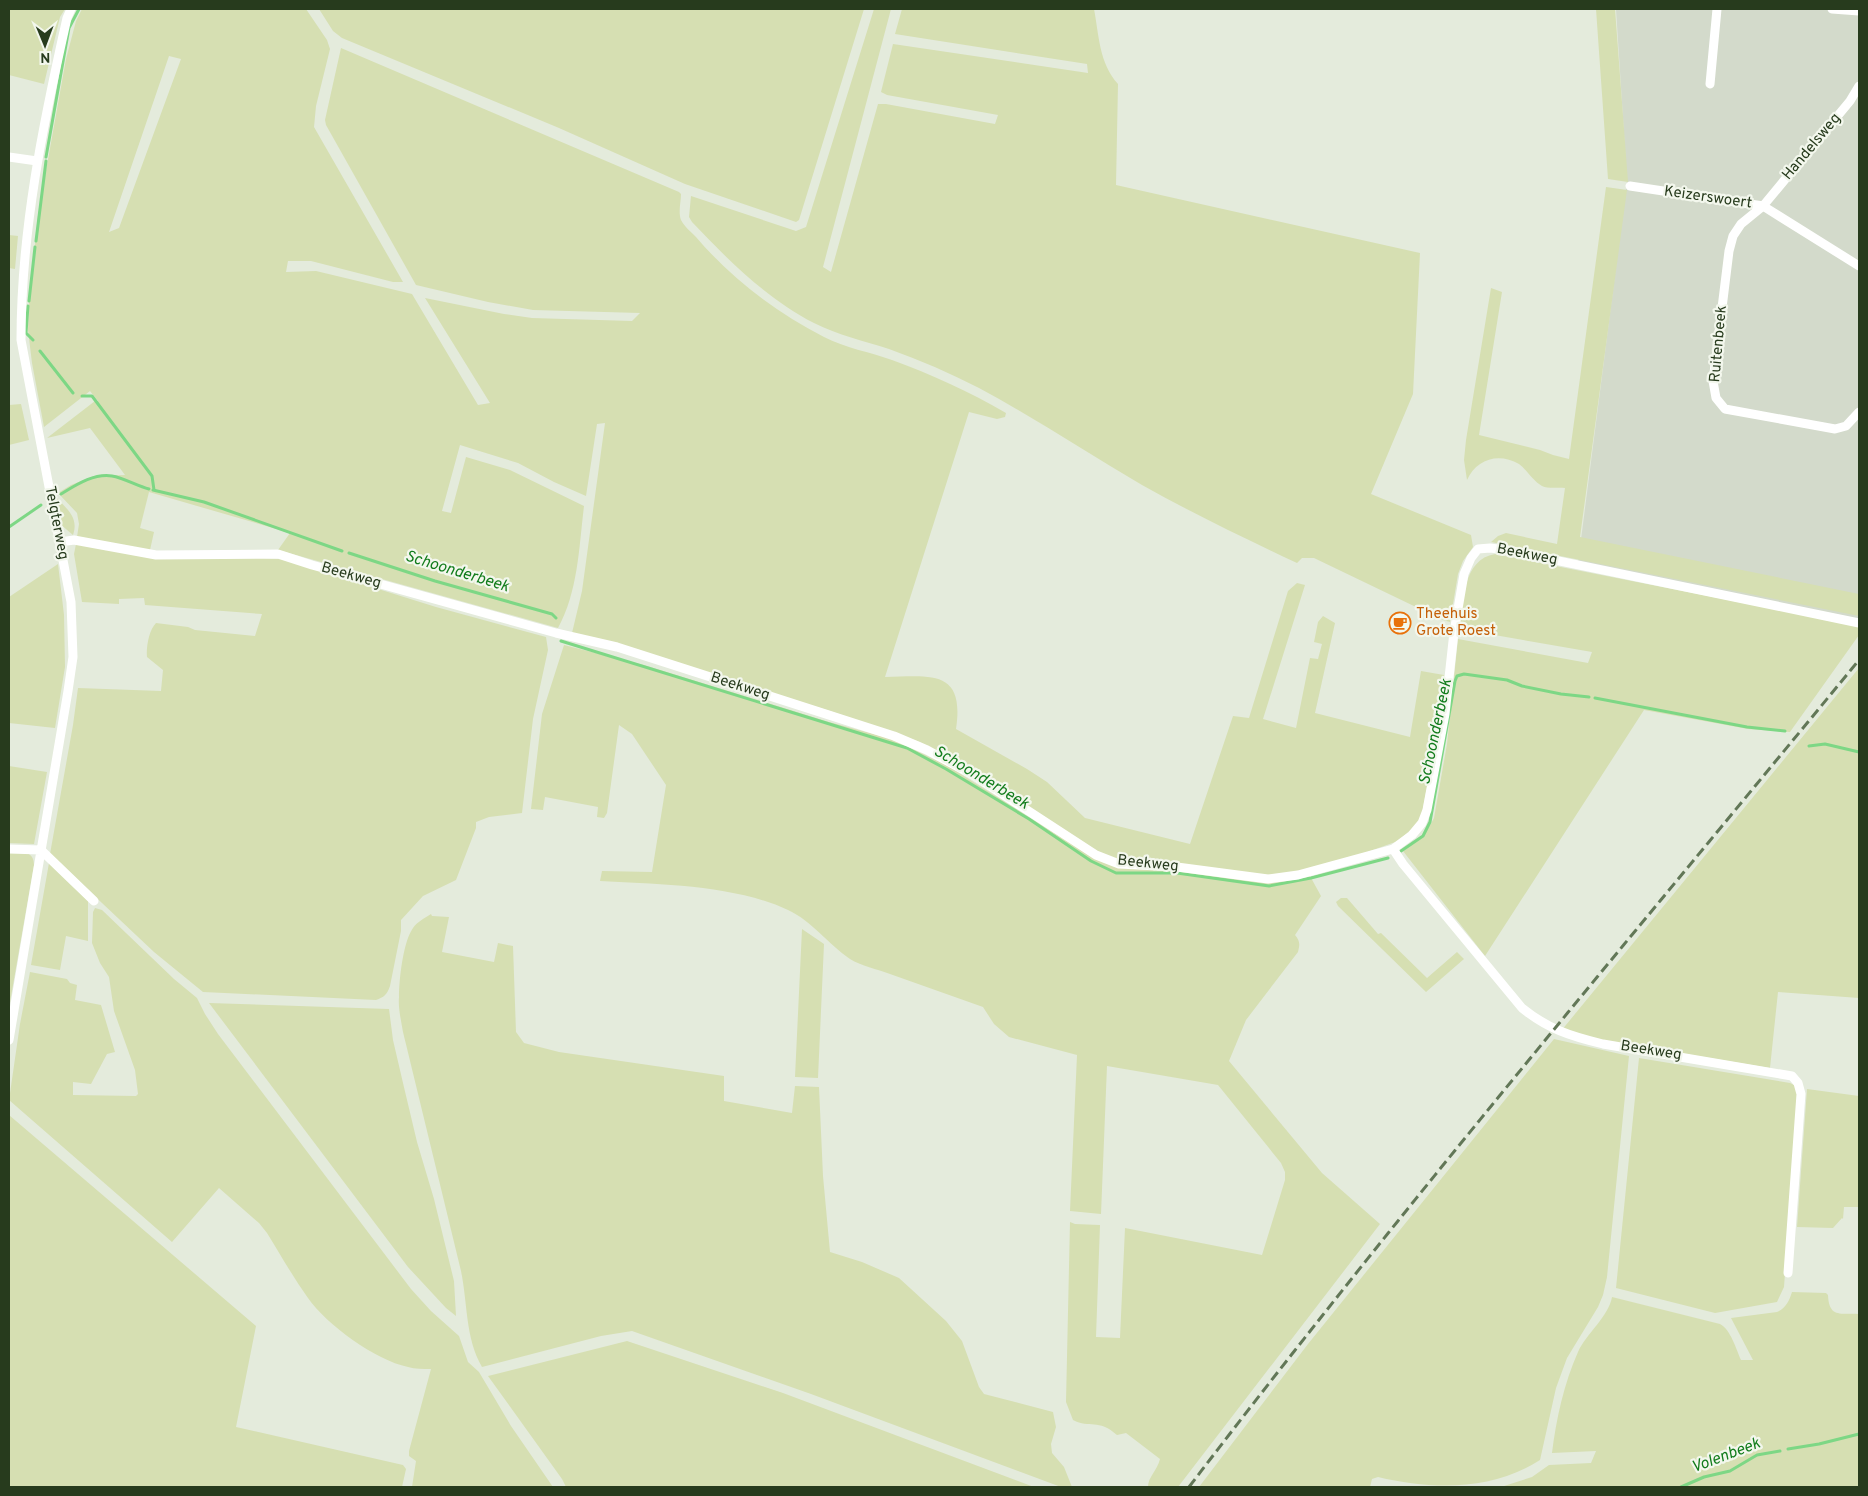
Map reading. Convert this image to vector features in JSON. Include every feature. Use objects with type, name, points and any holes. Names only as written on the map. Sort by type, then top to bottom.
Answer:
[{"type":"street","name":"Telgterweg","points":[[9,1040],[73,657],[71,602],[21,340],[21,301],[30,204],[52,85],[67,18],[71,9]]},
{"type":"street","points":[[1710,84],[1717,9]]},
{"type":"street","points":[[1832,9],[1859,11]]},
{"type":"street","name":"Handelsweg","points":[[1763,206],[1850,101],[1859,86]]},
{"type":"street","points":[[9,157],[37,161]]},
{"type":"street","name":"Keizerswoert","points":[[1630,186],[1763,206],[1859,266]]},
{"type":"street","name":"Ruitenbeek","points":[[1763,206],[1740,224],[1729,251],[1713,381],[1716,398],[1725,409],[1835,430],[1846,426],[1859,412]]},
{"type":"street","name":"Beekweg","points":[[60,542],[74,540],[156,555],[278,554],[538,628],[617,648],[910,742],[973,775],[1096,855],[1119,864],[1178,867],[1268,879],[1298,875],[1393,849],[1412,835],[1422,823],[1427,810],[1445,714],[1454,632],[1464,574],[1471,558],[1478,550],[1490,548],[1506,550],[1859,623]]},
{"type":"street","points":[[9,849],[41,850],[94,901]]},
{"type":"street","name":"Beekweg","points":[[1393,849],[1403,864],[1522,1008],[1538,1021],[1560,1032],[1588,1040],[1792,1076],[1798,1083],[1801,1094],[1788,1273]]},
{"type":"shaded area","points":[[1616,9],[1859,9],[1859,620],[1578,563],[1627,181]]},
{"type":"green space","points":[[9,9],[65,9],[60,17],[44,84],[9,75]]},
{"type":"green space","points":[[82,9],[306,9],[327,40],[330,49],[316,106],[314,127],[403,282],[393,282],[311,261],[288,261],[286,272],[316,271],[412,294],[478,405],[490,403],[425,298],[532,318],[632,321],[640,313],[533,310],[488,302],[416,285],[326,125],[325,120],[341,48],[679,192],[681,194],[680,217],[684,224],[739,280],[788,317],[832,341],[921,371],[1006,413],[1005,417],[997,419],[969,412],[885,677],[930,677],[941,680],[950,686],[955,695],[957,709],[956,729],[1047,782],[1085,818],[1190,844],[1233,716],[1249,718],[1288,591],[1297,583],[1305,585],[1263,719],[1296,728],[1310,658],[1318,659],[1322,644],[1314,642],[1318,622],[1323,616],[1335,623],[1315,713],[1410,737],[1421,671],[1444,675],[1435,745],[1421,818],[1398,841],[1345,860],[1297,872],[1267,876],[1120,861],[1097,853],[975,773],[920,742],[830,711],[572,633],[582,591],[605,423],[597,424],[586,496],[518,463],[460,445],[442,511],[451,513],[466,457],[510,470],[584,506],[574,584],[565,614],[558,628],[278,550],[290,533],[149,492],[140,528],[154,532],[150,550],[77,537],[79,524],[77,513],[58,493],[71,485],[94,476],[125,475],[90,428],[47,438],[95,401],[98,401],[90,391],[44,427],[28,330],[38,215],[66,59],[76,21]],"holes":[[[169,56],[181,59],[119,228],[109,232]]]},
{"type":"green space","points":[[319,9],[864,9],[799,220],[796,222],[685,184],[559,128],[342,38],[333,31]]},
{"type":"green space","points":[[874,9],[891,9],[823,267],[831,272],[878,104],[995,124],[998,115],[887,95],[881,92],[893,44],[1088,73],[1087,64],[895,34],[902,9],[1094,9],[1103,58],[1118,84],[1116,185],[1420,253],[1413,394],[1371,494],[1471,535],[1473,547],[1463,561],[1458,574],[1450,622],[1314,558],[1302,558],[1297,563],[1218,525],[1142,485],[1020,411],[957,377],[901,353],[814,323],[764,291],[692,222],[689,217],[691,196],[796,231],[806,227]]},
{"type":"green space","points":[[1596,9],[1615,9],[1628,182],[1608,179]]},
{"type":"green space","points":[[1606,187],[1627,190],[1580,537],[1859,594],[1859,616],[1491,542],[1498,536],[1506,533],[1557,544],[1565,488],[1542,486],[1519,464],[1504,458],[1496,458],[1482,463],[1476,467],[1467,480],[1464,460],[1466,440],[1491,288],[1502,292],[1479,435],[1569,459]]},
{"type":"green space","points":[[9,235],[18,236],[15,269],[9,268]]},
{"type":"green space","points":[[21,404],[29,440],[9,445],[9,405]]},
{"type":"green space","points":[[53,493],[72,517],[75,528],[73,535],[60,524]]},
{"type":"green space","points":[[76,544],[108,550],[282,559],[436,607],[546,637],[548,650],[533,719],[522,813],[489,817],[476,822],[476,828],[456,880],[423,896],[401,920],[401,931],[390,986],[388,992],[383,997],[376,1000],[203,992],[154,952],[50,854],[78,688],[161,691],[163,670],[147,657],[148,639],[156,623],[188,627],[195,630],[255,636],[262,614],[145,605],[144,598],[119,599],[119,604],[82,602],[74,554]]},
{"type":"green space","points":[[1495,554],[1859,626],[1859,635],[1790,732],[1748,729],[1644,710],[1485,956],[1403,851],[1425,832],[1434,818],[1447,744],[1458,639],[1588,663],[1592,652],[1460,629],[1464,595],[1470,573],[1476,564],[1484,558]]},
{"type":"green space","points":[[58,564],[64,615],[65,667],[55,728],[9,723],[9,597]]},
{"type":"green space","points":[[564,645],[644,665],[829,722],[892,739],[948,766],[1094,858],[1250,881],[1310,876],[1321,896],[1295,935],[1299,943],[1298,952],[1246,1020],[1229,1061],[1322,1173],[1380,1224],[1178,1487],[1148,1487],[1149,1480],[1160,1459],[1126,1433],[1117,1435],[1099,1425],[1084,1424],[1073,1420],[1066,1402],[1070,1222],[1100,1225],[1096,1337],[1120,1338],[1125,1228],[1262,1255],[1285,1180],[1285,1172],[1281,1163],[1218,1085],[1107,1066],[1101,1214],[1070,1211],[1077,1055],[1009,1037],[994,1024],[983,1007],[864,966],[842,953],[805,920],[788,910],[767,902],[744,895],[696,887],[600,881],[602,871],[652,872],[666,785],[632,734],[619,725],[607,813],[604,818],[597,817],[598,807],[545,797],[543,810],[531,809],[542,714]]},
{"type":"green space","points":[[1859,668],[1859,998],[1778,992],[1770,1068],[1606,1041],[1561,1031]]},
{"type":"green space","points":[[9,766],[47,772],[34,844],[9,843]]},
{"type":"green space","points":[[9,852],[29,854],[34,865],[9,1008]]},
{"type":"green space","points":[[49,863],[88,901],[88,941],[66,936],[60,970],[31,965]]},
{"type":"green space","points":[[1341,898],[1347,898],[1378,934],[1381,933],[1427,978],[1457,952],[1464,959],[1426,992],[1338,906],[1336,902]]},
{"type":"green space","points":[[95,908],[102,910],[174,979],[197,998],[218,1034],[411,1289],[431,1311],[459,1336],[468,1362],[479,1372],[511,1426],[553,1487],[412,1487],[416,1461],[409,1456],[409,1451],[431,1369],[413,1368],[395,1363],[367,1349],[339,1330],[308,1298],[259,1223],[219,1188],[172,1242],[9,1100],[30,972],[67,979],[70,983],[77,985],[75,1000],[101,1005],[115,1052],[107,1054],[91,1084],[73,1082],[73,1095],[136,1096],[138,1094],[135,1070],[114,1011],[109,977],[100,963],[92,943],[93,912]]},
{"type":"green space","points":[[431,914],[432,916],[449,917],[442,952],[494,962],[498,943],[513,946],[516,1032],[524,1043],[559,1052],[724,1076],[724,1101],[792,1113],[795,1086],[819,1087],[823,1176],[830,1252],[862,1262],[899,1278],[946,1321],[962,1341],[979,1387],[984,1394],[1053,1412],[1056,1427],[1051,1444],[1052,1453],[1064,1467],[1072,1487],[1061,1487],[811,1394],[632,1331],[601,1336],[482,1367],[470,1332],[461,1271],[399,1010],[401,971],[407,942],[415,926]]},
{"type":"green space","points":[[802,929],[824,944],[818,1078],[795,1077]]},
{"type":"green space","points":[[209,1003],[389,1009],[393,1040],[417,1142],[434,1199],[454,1281],[456,1316],[446,1308],[408,1267]]},
{"type":"green space","points":[[1554,1039],[1629,1056],[1607,1277],[1598,1307],[1567,1358],[1556,1388],[1540,1460],[1502,1478],[1462,1485],[1420,1484],[1378,1477],[1372,1479],[1370,1487],[1199,1487],[1308,1344]]},
{"type":"green space","points":[[1639,1058],[1790,1083],[1796,1086],[1798,1091],[1784,1287],[1777,1302],[1715,1313],[1616,1288]]},
{"type":"green space","points":[[1807,1089],[1859,1096],[1859,1207],[1844,1207],[1843,1219],[1833,1228],[1797,1227]]},
{"type":"green space","points":[[9,1115],[256,1326],[236,1427],[403,1465],[406,1469],[402,1487],[9,1487]]},
{"type":"green space","points":[[1792,1292],[1826,1293],[1833,1311],[1841,1314],[1859,1314],[1859,1487],[1501,1487],[1532,1477],[1549,1465],[1591,1463],[1596,1451],[1552,1453],[1561,1402],[1573,1364],[1582,1345],[1607,1311],[1612,1297],[1720,1324],[1730,1335],[1741,1360],[1753,1360],[1731,1318],[1777,1312],[1787,1304]]},
{"type":"green space","points":[[627,1341],[783,1393],[1034,1487],[566,1487],[488,1376]]},
{"type":"waterway","points":[[46,157],[69,28],[79,9]]},
{"type":"waterway","points":[[36,241],[46,161]]},
{"type":"waterway","points":[[29,301],[35,247]]},
{"type":"waterway","points":[[28,306],[26,333],[33,340]]},
{"type":"waterway","points":[[40,351],[73,393]]},
{"type":"waterway","points":[[82,396],[92,396],[152,476],[154,490]]},
{"type":"waterway","name":"Schoonderbeek","points":[[61,494],[85,480],[99,476],[117,477],[149,489]]},
{"type":"waterway","name":"Schoonderbeek","points":[[153,490],[204,502],[342,551]]},
{"type":"waterway","name":"Schoonderbeek","points":[[9,527],[41,505]]},
{"type":"waterway","name":"Schoonderbeek","points":[[349,553],[435,581],[552,614],[556,618]]},
{"type":"waterway","name":"Schoonderbeek","points":[[561,641],[907,748],[1029,819],[1091,861],[1116,873],[1177,873],[1269,886],[1311,878],[1388,858]]},
{"type":"waterway","name":"Schoonderbeek","points":[[1401,851],[1423,836],[1430,822],[1457,676],[1464,674],[1507,680],[1522,686],[1561,694],[1589,697]]},
{"type":"waterway","name":"Schoonderbeek","points":[[1595,698],[1747,727],[1785,731]]},
{"type":"waterway","name":"Schoonderbeek","points":[[1809,746],[1825,744],[1859,752]]},
{"type":"waterway","name":"Volenbeek","points":[[1788,1449],[1819,1444],[1859,1434]]},
{"type":"waterway","name":"Volenbeek","points":[[1681,1487],[1704,1477],[1730,1471],[1757,1455],[1780,1451]]},
{"type":"railway","points":[[1189,1487],[1436,1174],[1859,660]]},
{"type":"place","name":"Theehuis Grote Roest","points":[[1400,623]]}]
